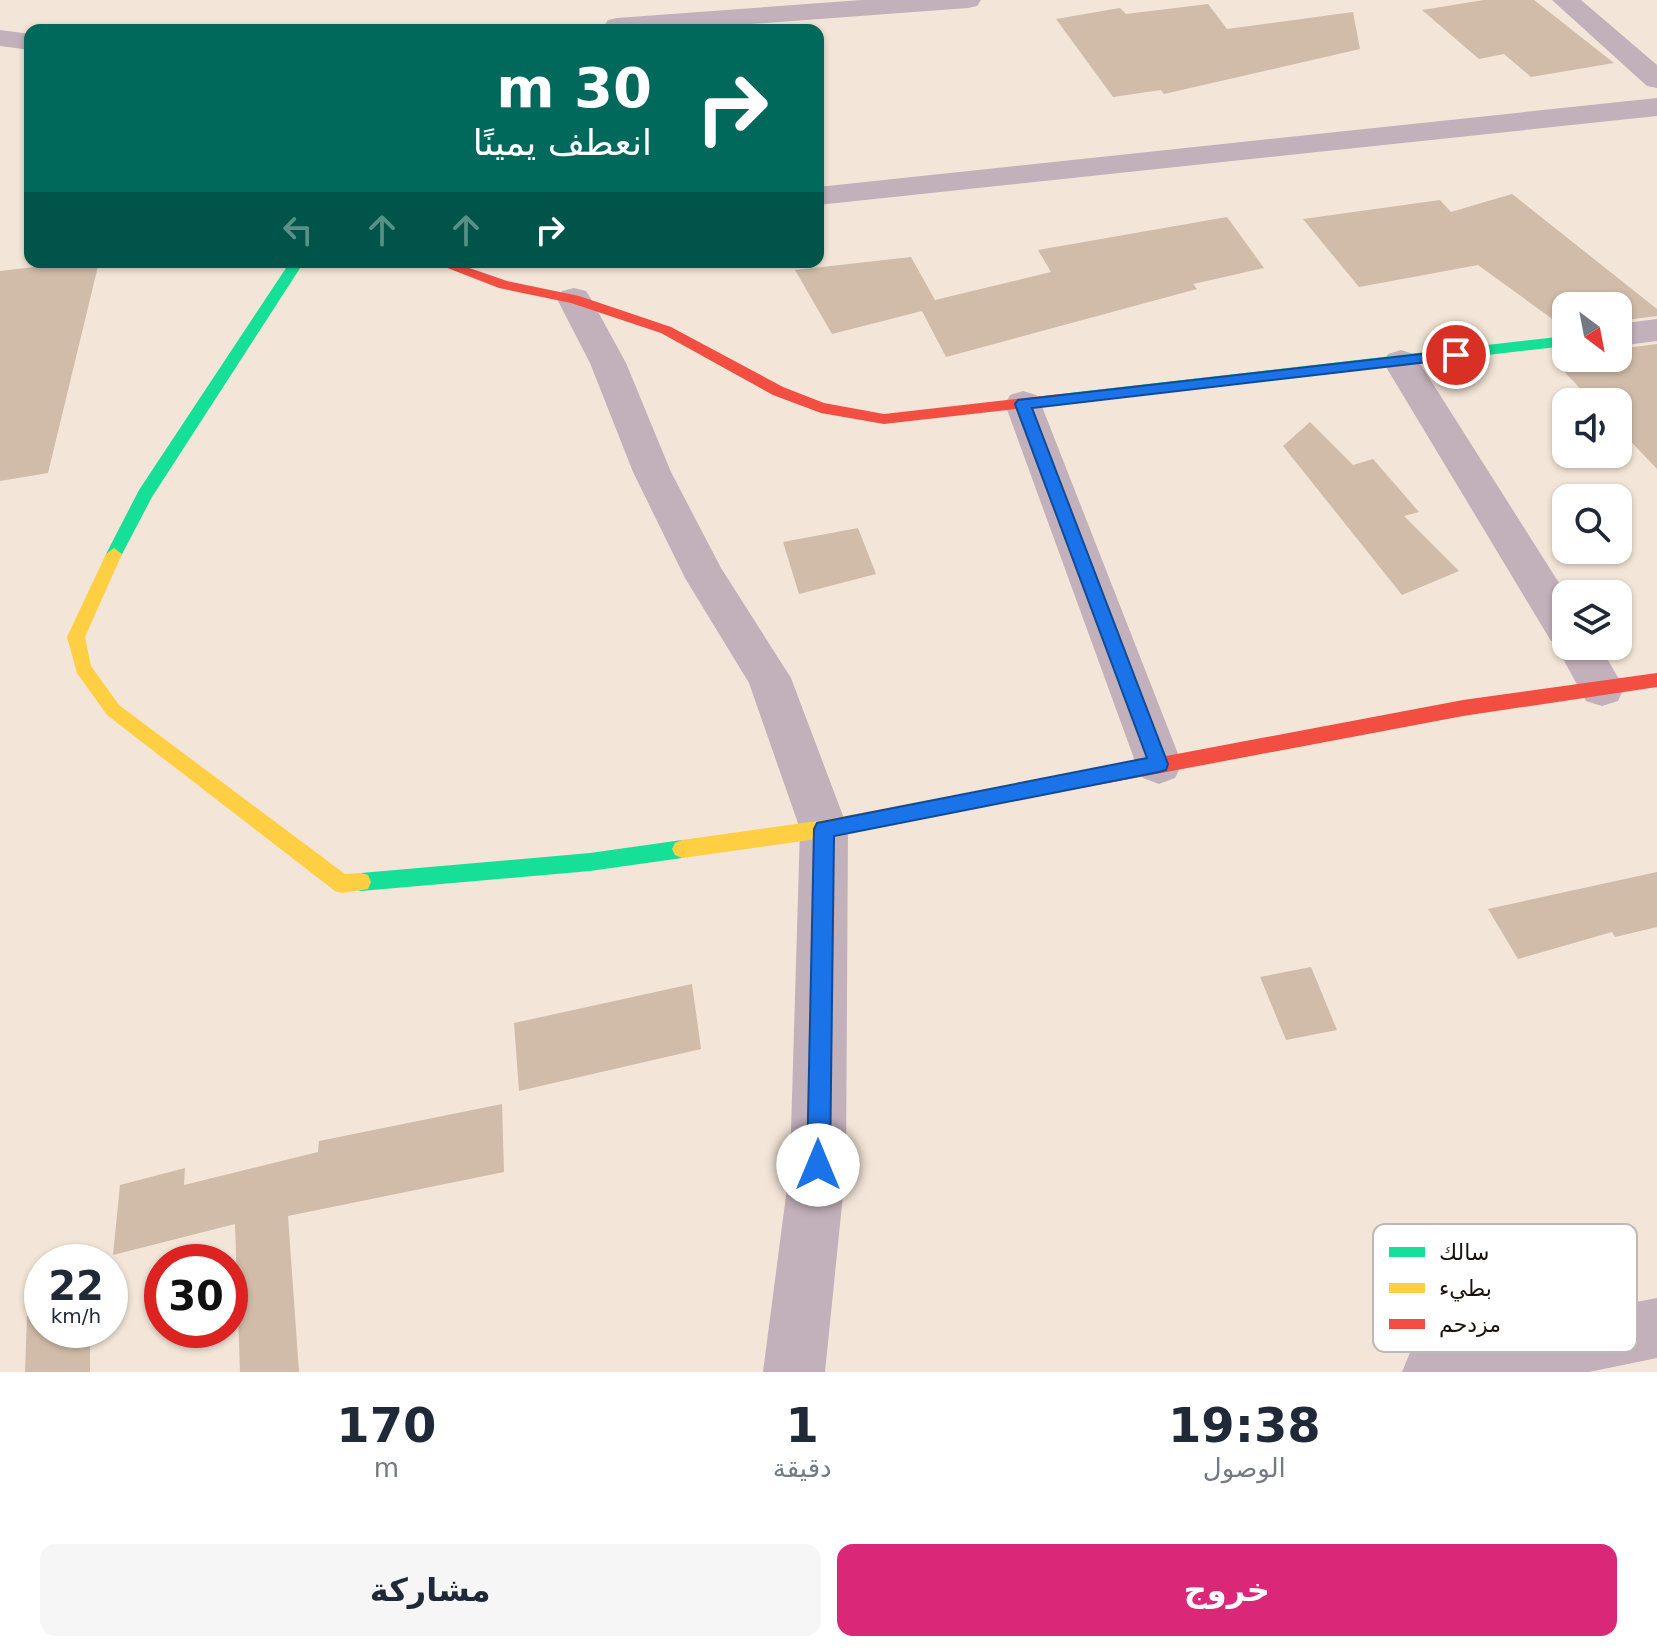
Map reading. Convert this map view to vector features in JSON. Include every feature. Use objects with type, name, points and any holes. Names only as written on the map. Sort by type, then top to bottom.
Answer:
[{"type":"street","points":[[611,0],[617,24]]},
{"type":"street","points":[[668,24],[968,0]]},
{"type":"street","points":[[1565,0],[1657,80]]},
{"type":"street","points":[[0,38],[24,41]]},
{"type":"street","points":[[824,195],[1657,107]]},
{"type":"street","points":[[293,268],[145,494],[95,591],[76,637],[83,668],[113,710],[342,884],[590,862],[824,829],[1463,708],[1657,680]]},
{"type":"street","points":[[456,268],[504,285],[574,299],[666,330],[778,391],[850,415],[884,419],[1552,343]]},
{"type":"street","points":[[574,299],[608,363],[652,472],[699,565],[769,678],[824,829],[818,1165],[794,1372]]},
{"type":"street","points":[[1632,333],[1657,330]]},
{"type":"street","points":[[1401,362],[1552,606]]},
{"type":"street","points":[[1023,404],[1159,764]]},
{"type":"street","points":[[1585,660],[1602,688]]},
{"type":"street","points":[[1637,1332],[1657,1328]]},
{"type":"street","points":[[1433,1372],[1535,1352]]},
{"type":"building","points":[[1484,0],[1534,0],[1614,63],[1531,77],[1504,54],[1479,59],[1422,10]]},
{"type":"building","points":[[1208,4],[1227,29],[1353,12],[1360,49],[1164,94],[1161,90],[1113,97],[1056,19],[1120,8],[1126,14]]},
{"type":"building","points":[[1512,194],[1657,309],[1657,316],[1632,319],[1632,292],[1552,292],[1552,319],[1478,265],[1359,287],[1303,219],[1440,200],[1451,212]]},
{"type":"building","points":[[1227,217],[1264,268],[1193,284],[1197,289],[946,357],[922,311],[832,334],[795,270],[911,257],[935,300],[1051,272],[1038,250]]},
{"type":"building","points":[[98,268],[48,473],[0,481],[0,271]]},
{"type":"building","points":[[1657,344],[1657,469],[1632,443],[1632,388],[1580,388],[1565,372],[1632,372],[1632,347]]},
{"type":"building","points":[[1310,422],[1353,465],[1373,459],[1419,512],[1404,516],[1459,571],[1402,595],[1283,446]]},
{"type":"building","points":[[858,528],[876,574],[799,594],[783,542]]},
{"type":"building","points":[[1657,872],[1657,927],[1615,937],[1612,932],[1518,959],[1488,909]]},
{"type":"building","points":[[1311,967],[1337,1030],[1286,1040],[1260,977]]},
{"type":"building","points":[[692,984],[701,1049],[519,1091],[514,1023]]},
{"type":"building","points":[[502,1104],[504,1172],[288,1216],[299,1372],[240,1372],[239,1348],[248,1348],[248,1244],[236,1244],[235,1224],[156,1244],[144,1244],[144,1247],[128,1251],[128,1244],[114,1244],[120,1185],[185,1168],[184,1185],[318,1152],[319,1141]]},
{"type":"building","points":[[26,1348],[90,1348],[90,1372],[25,1372]]},
{"type":"traffic: fast","points":[[114,554],[145,494],[293,268]]},
{"type":"traffic: fast","points":[[1060,399],[1552,343]]},
{"type":"traffic: fast","points":[[361,882],[590,862],[682,849]]},
{"type":"traffic: slow","points":[[114,554],[76,637],[83,668],[113,710],[342,884],[361,882]]},
{"type":"traffic: slow","points":[[682,849],[824,829],[1071,782]]},
{"type":"traffic: jam","points":[[456,268],[504,285],[574,299],[666,330],[778,391],[821,408],[884,419],[1060,399]]},
{"type":"traffic: jam","points":[[1071,782],[1463,708],[1657,680]]},
{"type":"route","points":[[818,1165],[824,829],[1159,764],[1023,404],[1456,355]]}]
